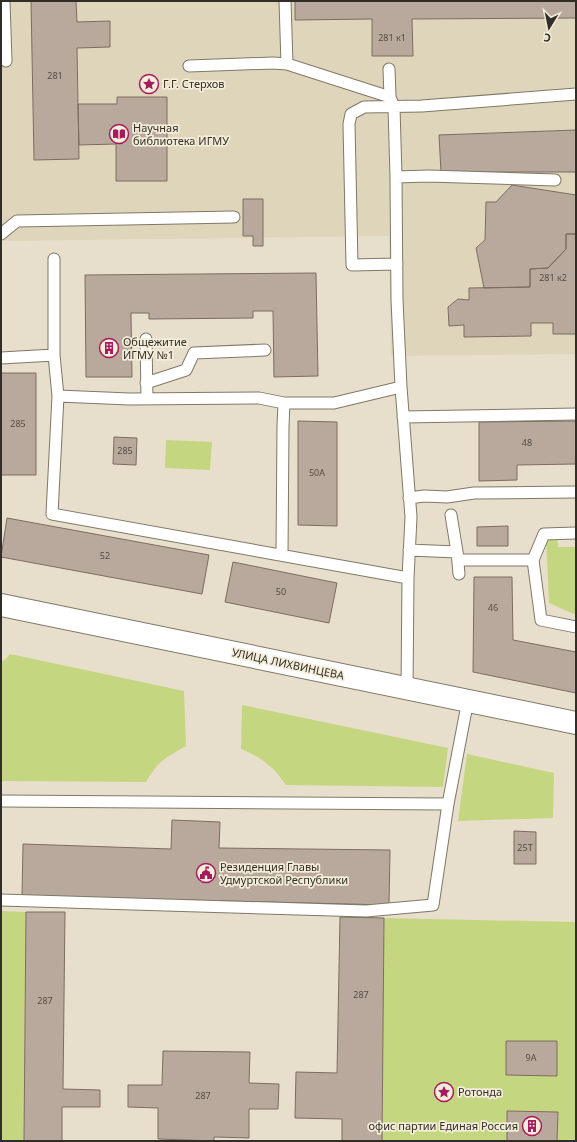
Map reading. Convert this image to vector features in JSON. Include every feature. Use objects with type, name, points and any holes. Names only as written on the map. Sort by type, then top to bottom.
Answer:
[{"type":"street","name":"УЛИЦА ЛИХВИНЦЕВА","points":[[1,605],[576,723]]},
{"type":"lane","points":[[4,1],[6,61]]},
{"type":"lane","points":[[285,1],[287,64]]},
{"type":"lane","points":[[189,66],[273,63],[287,64],[392,102],[422,106],[576,94]]},
{"type":"lane","points":[[389,69],[396,177],[401,387],[411,517],[408,578],[407,689]]},
{"type":"lane","points":[[392,102],[364,107],[351,114],[349,124],[352,265],[397,264]]},
{"type":"lane","points":[[396,177],[428,176],[555,180]]},
{"type":"lane","points":[[1,234],[17,220],[234,217]]},
{"type":"lane","points":[[54,259],[54,355],[58,396],[52,514],[408,578]]},
{"type":"lane","points":[[146,339],[146,399]]},
{"type":"lane","points":[[146,383],[186,370],[194,353],[265,350]]},
{"type":"lane","points":[[1,358],[54,355]]},
{"type":"lane","points":[[58,396],[146,399],[260,398],[284,403],[334,403],[401,387]]},
{"type":"lane","points":[[282,555],[284,403]]},
{"type":"lane","points":[[403,418],[576,414]]},
{"type":"lane","points":[[409,498],[424,496],[447,497],[474,493],[576,492]]},
{"type":"lane","points":[[451,515],[458,560],[533,560]]},
{"type":"lane","points":[[576,533],[544,534],[533,560],[541,620],[576,627]]},
{"type":"lane","points":[[409,550],[457,552]]},
{"type":"lane","points":[[457,552],[459,574]]},
{"type":"lane","points":[[1,900],[366,911],[433,905],[448,804],[468,700]]},
{"type":"lane","points":[[1,801],[448,804]]},
{"type":"shaded area","points":[[1,1],[576,1],[576,354],[391,356],[389,236],[1,241]]},
{"type":"green space","points":[[166,440],[212,442],[210,470],[165,468]]},
{"type":"green space","points":[[557,536],[558,547],[576,547],[576,615],[549,603],[546,538]]},
{"type":"green space","points":[[10,654],[184,691],[186,746],[158,765],[146,782],[1,781],[1,662]]},
{"type":"green space","points":[[242,705],[448,748],[443,787],[286,785],[277,773],[266,763],[255,755],[241,749]]},
{"type":"green space","points":[[467,754],[554,773],[553,818],[458,821]]},
{"type":"green space","points":[[1,911],[26,912],[24,1141],[1,1141]]},
{"type":"green space","points":[[384,918],[576,922],[576,1141],[382,1141]]},
{"type":"building","points":[[31,1],[76,1],[77,22],[110,21],[110,47],[77,48],[79,159],[34,160]]},
{"type":"building","points":[[295,1],[576,1],[576,18],[412,19],[413,56],[372,56],[372,19],[295,20]]},
{"type":"building","points":[[117,97],[167,97],[167,181],[116,181],[116,144],[79,145],[78,104],[117,104]]},
{"type":"building","points":[[576,130],[576,172],[441,172],[439,135]]},
{"type":"building","points":[[512,185],[576,195],[576,234],[566,234],[566,249],[548,268],[530,269],[530,287],[484,288],[476,248],[485,240],[486,202],[496,202]]},
{"type":"building","points":[[243,199],[263,199],[263,246],[253,246],[253,236],[243,236]]},
{"type":"building","points":[[566,234],[576,234],[576,334],[553,334],[553,323],[531,323],[531,336],[464,337],[464,325],[449,326],[448,307],[458,299],[469,300],[469,288],[530,287],[530,269],[548,268],[566,249]]},
{"type":"building","name":"Общежитие ИГМУ №1","points":[[316,273],[318,376],[274,377],[273,311],[253,311],[253,318],[149,319],[149,313],[131,313],[132,377],[86,377],[85,275]]},
{"type":"building","points":[[1,373],[36,373],[36,475],[1,475]]},
{"type":"building","points":[[298,421],[337,422],[337,526],[298,525]]},
{"type":"building","points":[[576,421],[576,464],[517,465],[517,480],[479,481],[479,422]]},
{"type":"building","points":[[114,437],[137,438],[136,465],[113,464]]},
{"type":"building","points":[[7,518],[209,555],[202,594],[1,557]]},
{"type":"building","points":[[508,526],[508,546],[477,546],[477,527]]},
{"type":"building","points":[[233,562],[337,583],[329,623],[225,602]]},
{"type":"building","points":[[474,577],[512,577],[513,640],[576,652],[576,693],[473,672]]},
{"type":"building","name":"Резиденция Главы Удмуртской Республики","points":[[172,820],[220,822],[219,848],[390,850],[389,905],[22,896],[23,844],[171,849]]},
{"type":"building","points":[[514,831],[536,832],[536,864],[514,864]]},
{"type":"building","points":[[26,912],[65,912],[63,1089],[100,1090],[100,1107],[62,1107],[62,1141],[24,1141]]},
{"type":"building","points":[[340,917],[384,918],[382,1141],[342,1141],[342,1119],[295,1118],[296,1072],[337,1073]]},
{"type":"building","points":[[506,1041],[557,1041],[557,1076],[506,1075]]},
{"type":"building","points":[[163,1051],[250,1052],[249,1083],[279,1084],[278,1109],[249,1109],[249,1138],[214,1137],[214,1141],[158,1139],[158,1108],[128,1107],[128,1085],[162,1085]]},
{"type":"building","name":"офис партии Единая Россия","points":[[507,1111],[558,1112],[557,1141],[507,1141]]},
{"type":"place","name":"Г.Г. Стерхов","points":[[149,84]]},
{"type":"place","name":"Научная библиотека ИГМУ","points":[[119,134]]},
{"type":"place","name":"Общежитие ИГМУ №1","points":[[109,348]]},
{"type":"place","name":"Резиденция Главы Удмуртской Республики","points":[[206,873]]},
{"type":"place","name":"Ротонда","points":[[444,1092]]},
{"type":"place","name":"офис партии Единая Россия","points":[[532,1126]]}]
